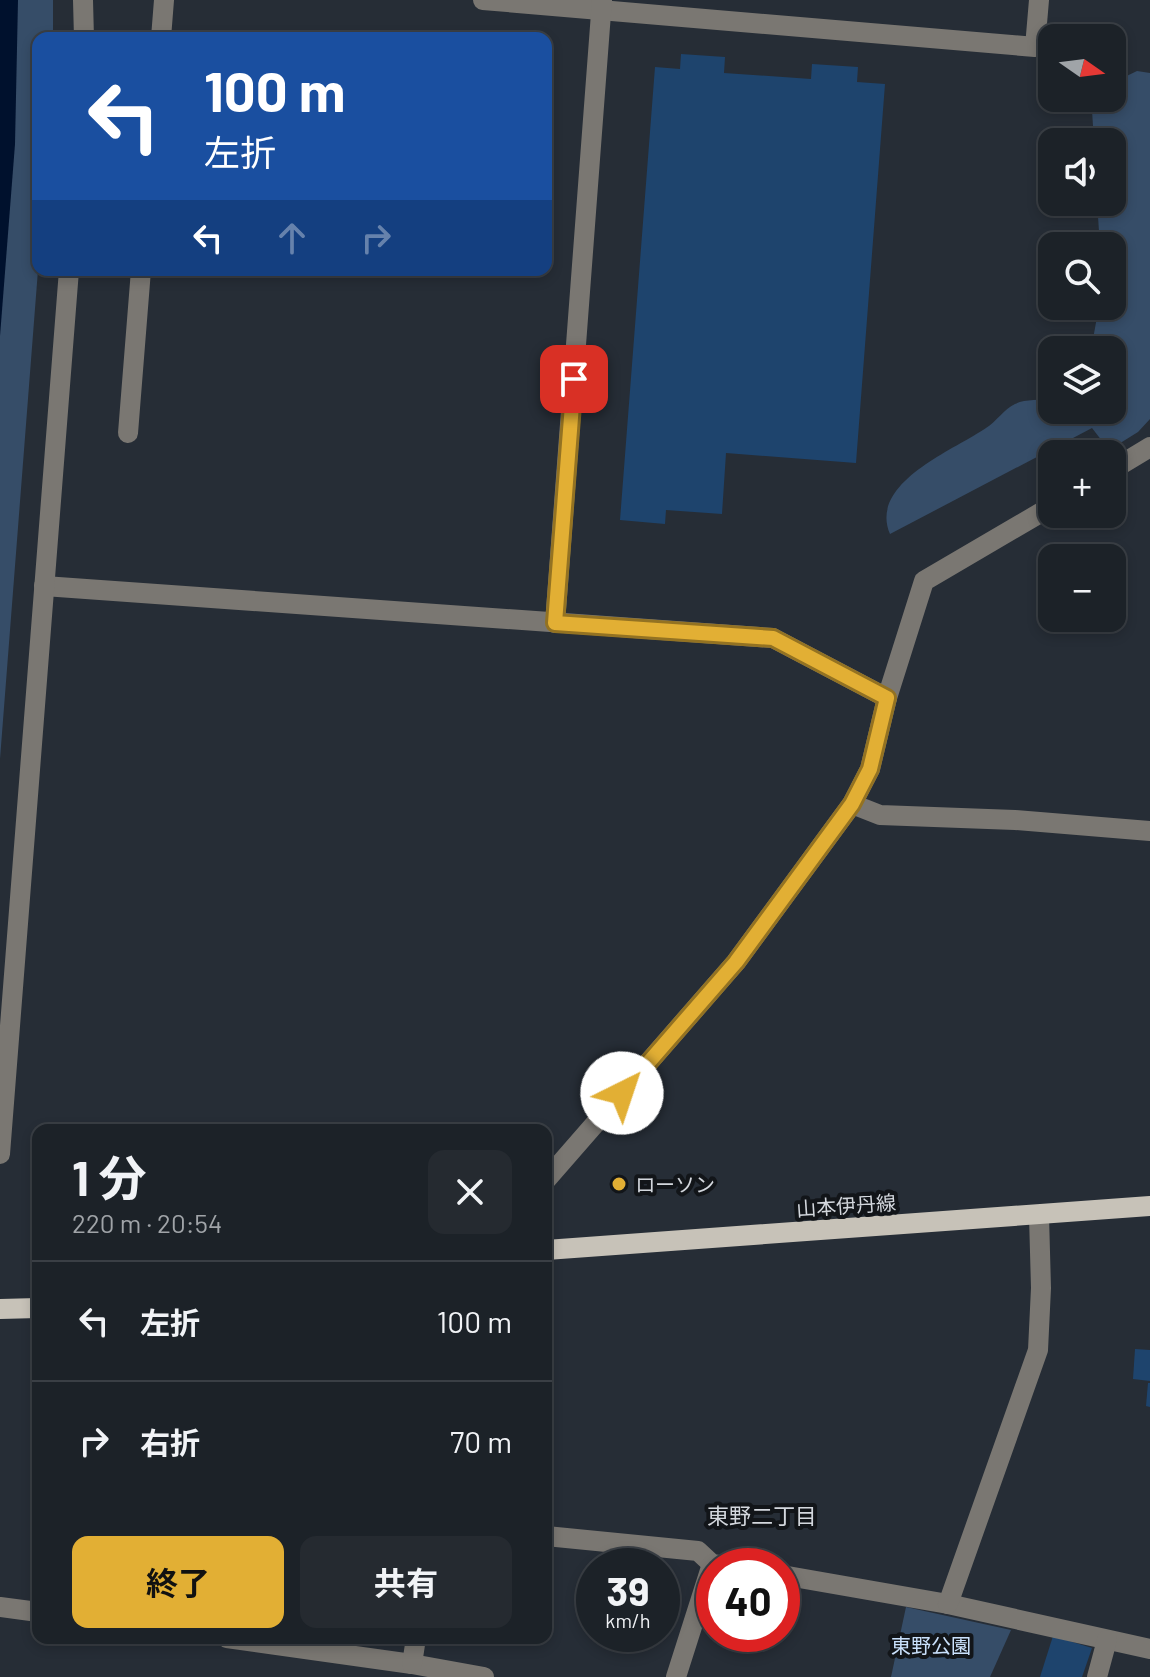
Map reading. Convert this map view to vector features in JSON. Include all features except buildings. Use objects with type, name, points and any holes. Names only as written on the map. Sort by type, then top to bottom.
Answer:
[{"type":"main road","name":"山本伊丹線","points":[[552,1250],[1150,1206]]},
{"type":"main road","points":[[0,1309],[32,1308]]},
{"type":"street","points":[[83,0],[84,32]]},
{"type":"street","points":[[161,32],[164,0]]},
{"type":"street","points":[[483,0],[602,6],[1035,47],[1039,0]]},
{"type":"street","points":[[555,623],[602,6]]},
{"type":"street","points":[[0,1154],[69,276]]},
{"type":"street","points":[[128,433],[141,276]]},
{"type":"street","points":[[1126,462],[1150,447]]},
{"type":"street","points":[[552,1173],[736,962],[852,804],[870,769],[887,698],[924,581],[1038,514]]},
{"type":"street","points":[[44,586],[773,638],[887,698]]},
{"type":"street","points":[[852,804],[880,815],[1015,820],[1150,831]]},
{"type":"street","points":[[948,1604],[1038,1350],[1041,1288],[1039,1216]]},
{"type":"street","points":[[552,1537],[696,1551]]},
{"type":"street","points":[[800,1578],[948,1604],[1150,1649]]},
{"type":"street","points":[[0,1607],[32,1611]]},
{"type":"street","points":[[676,1677],[696,1625]]},
{"type":"street","points":[[1097,1677],[1107,1640]]},
{"type":"street","points":[[270,1644],[484,1677]]},
{"type":"street","points":[[412,1664],[415,1644]]},
{"type":"green space","points":[[0,0],[53,0],[53,32],[32,32],[32,276],[38,276],[0,759]]},
{"type":"green space","points":[[1137,71],[1150,73],[1150,419],[1125,440],[1101,440],[1092,428],[1069,440],[1038,440],[1038,456],[890,534],[886,516],[891,499],[902,484],[918,470],[990,425],[1011,406],[1038,400],[1038,424],[1126,424],[1126,336],[1094,336],[1096,320],[1126,320],[1126,232],[1099,232],[1098,216],[1126,216],[1126,128],[1093,128],[1092,112],[1126,112],[1126,76]]},
{"type":"green space","name":"東野公園","points":[[906,1607],[1011,1630],[990,1677],[891,1677]]},
{"type":"shaded area","points":[[0,0],[18,0],[15,144],[0,336]]},
{"type":"place","name":"ローソン","points":[[619,1184]]},
{"type":"district","name":"東野二丁目","points":[[762,1515]]},
{"type":"route","points":[[574,379],[555,623],[773,638],[887,698],[870,769],[852,804],[736,962],[622,1093]]}]
